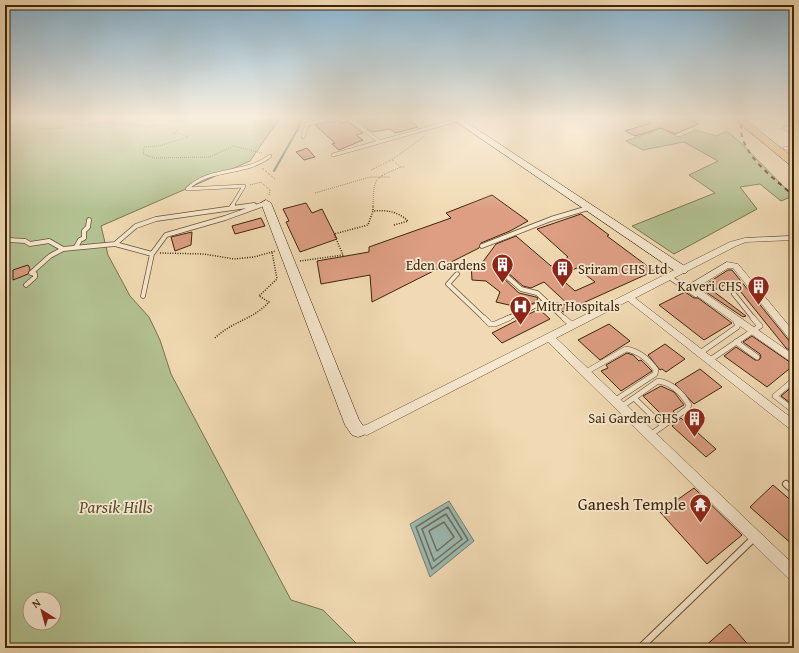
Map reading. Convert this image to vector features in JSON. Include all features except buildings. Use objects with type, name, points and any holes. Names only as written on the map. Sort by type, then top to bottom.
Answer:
[{"type":"main road","points":[[776,148],[794,163]]},
{"type":"main road","points":[[789,149],[794,156]]},
{"type":"street","points":[[497,148],[682,270]]},
{"type":"street","points":[[266,200],[282,255],[353,425],[358,430],[367,430],[738,241],[794,238]]},
{"type":"street","points":[[794,338],[735,266],[727,265],[693,286],[696,291],[794,360]]},
{"type":"street","points":[[628,297],[794,426]]},
{"type":"street","points":[[549,337],[794,574]]},
{"type":"lane","points":[[333,155],[357,148]]},
{"type":"lane","points":[[244,186],[188,189],[193,181],[259,163],[265,161],[270,156]]},
{"type":"lane","points":[[231,208],[244,186]]},
{"type":"lane","points":[[115,244],[136,226],[156,219],[231,208],[266,200]]},
{"type":"lane","points":[[143,296],[152,254],[166,235],[225,218],[266,200]]},
{"type":"lane","points":[[482,246],[551,219],[588,208]]},
{"type":"lane","points":[[76,247],[80,240],[84,238],[84,230],[88,227],[89,220]]},
{"type":"lane","points":[[9,240],[25,241],[30,244],[48,241],[63,249]]},
{"type":"lane","points":[[26,285],[35,277],[35,274],[31,273],[50,256],[63,249],[115,244],[152,254]]},
{"type":"lane","points":[[504,263],[503,273],[521,288],[537,293],[572,325]]},
{"type":"lane","points":[[458,274],[448,284],[490,324],[495,324],[546,301]]},
{"type":"lane","points":[[669,277],[738,324],[737,327],[700,353]]},
{"type":"lane","points":[[710,360],[760,326],[734,294]]},
{"type":"lane","points":[[736,342],[757,357]]},
{"type":"lane","points":[[586,372],[626,349],[632,349],[637,352],[653,366],[656,370],[655,374],[618,404]]},
{"type":"lane","points":[[794,380],[775,396],[794,411]]},
{"type":"lane","points":[[618,404],[634,398],[658,381],[667,382],[686,399],[689,405],[687,409],[650,435]]},
{"type":"lane","points":[[634,398],[663,426]]},
{"type":"lane","points":[[786,484],[794,491]]},
{"type":"lane","points":[[640,648],[755,537]]},
{"type":"path","points":[[144,148],[143,154],[154,158],[210,157],[228,148]]},
{"type":"path","points":[[242,148],[270,156]]},
{"type":"path","points":[[371,170],[387,164],[411,148]]},
{"type":"path","points":[[392,160],[401,167]]},
{"type":"path","points":[[259,163],[265,171],[270,173],[275,179]]},
{"type":"path","points":[[152,254],[180,252],[234,259],[282,255],[342,255],[334,234],[368,225],[373,211],[374,182],[378,177],[401,167],[405,167]]},
{"type":"path","points":[[315,193],[330,190],[370,177],[390,177]]},
{"type":"path","points":[[244,186],[261,182],[265,184],[270,190],[270,195],[266,200]]},
{"type":"path","points":[[373,211],[392,209],[399,212],[408,221],[394,225]]},
{"type":"path","points":[[215,338],[219,333],[232,325],[264,309],[269,302],[260,296],[277,279],[282,255]]},
{"type":"green space","name":"Parsik Hills","points":[[5,148],[259,148],[250,161],[101,226],[108,255],[130,296],[149,317],[160,340],[171,374],[291,600],[323,610],[361,648],[5,648]]},
{"type":"green space","points":[[696,148],[746,148],[793,196],[781,201],[760,184],[740,187],[757,209],[674,254],[632,226],[715,193],[689,175],[718,161]]},
{"type":"water","points":[[449,501],[474,541],[430,577],[410,524]]},
{"type":"waterway","points":[[274,171],[287,148]]},
{"type":"railway","points":[[747,148],[768,174],[794,196]]},
{"type":"place","name":"Eden Gardens","points":[[502,284]]},
{"type":"place","name":"Sriram CHS Ltd","points":[[562,288]]},
{"type":"place","name":"Kaveri CHS","points":[[758,306]]},
{"type":"place","name":"Mitr Hospitals","points":[[521,326]]},
{"type":"place","name":"Sai Garden CHS","points":[[694,438]]},
{"type":"place","name":"Ganesh Temple","points":[[701,524]]}]
